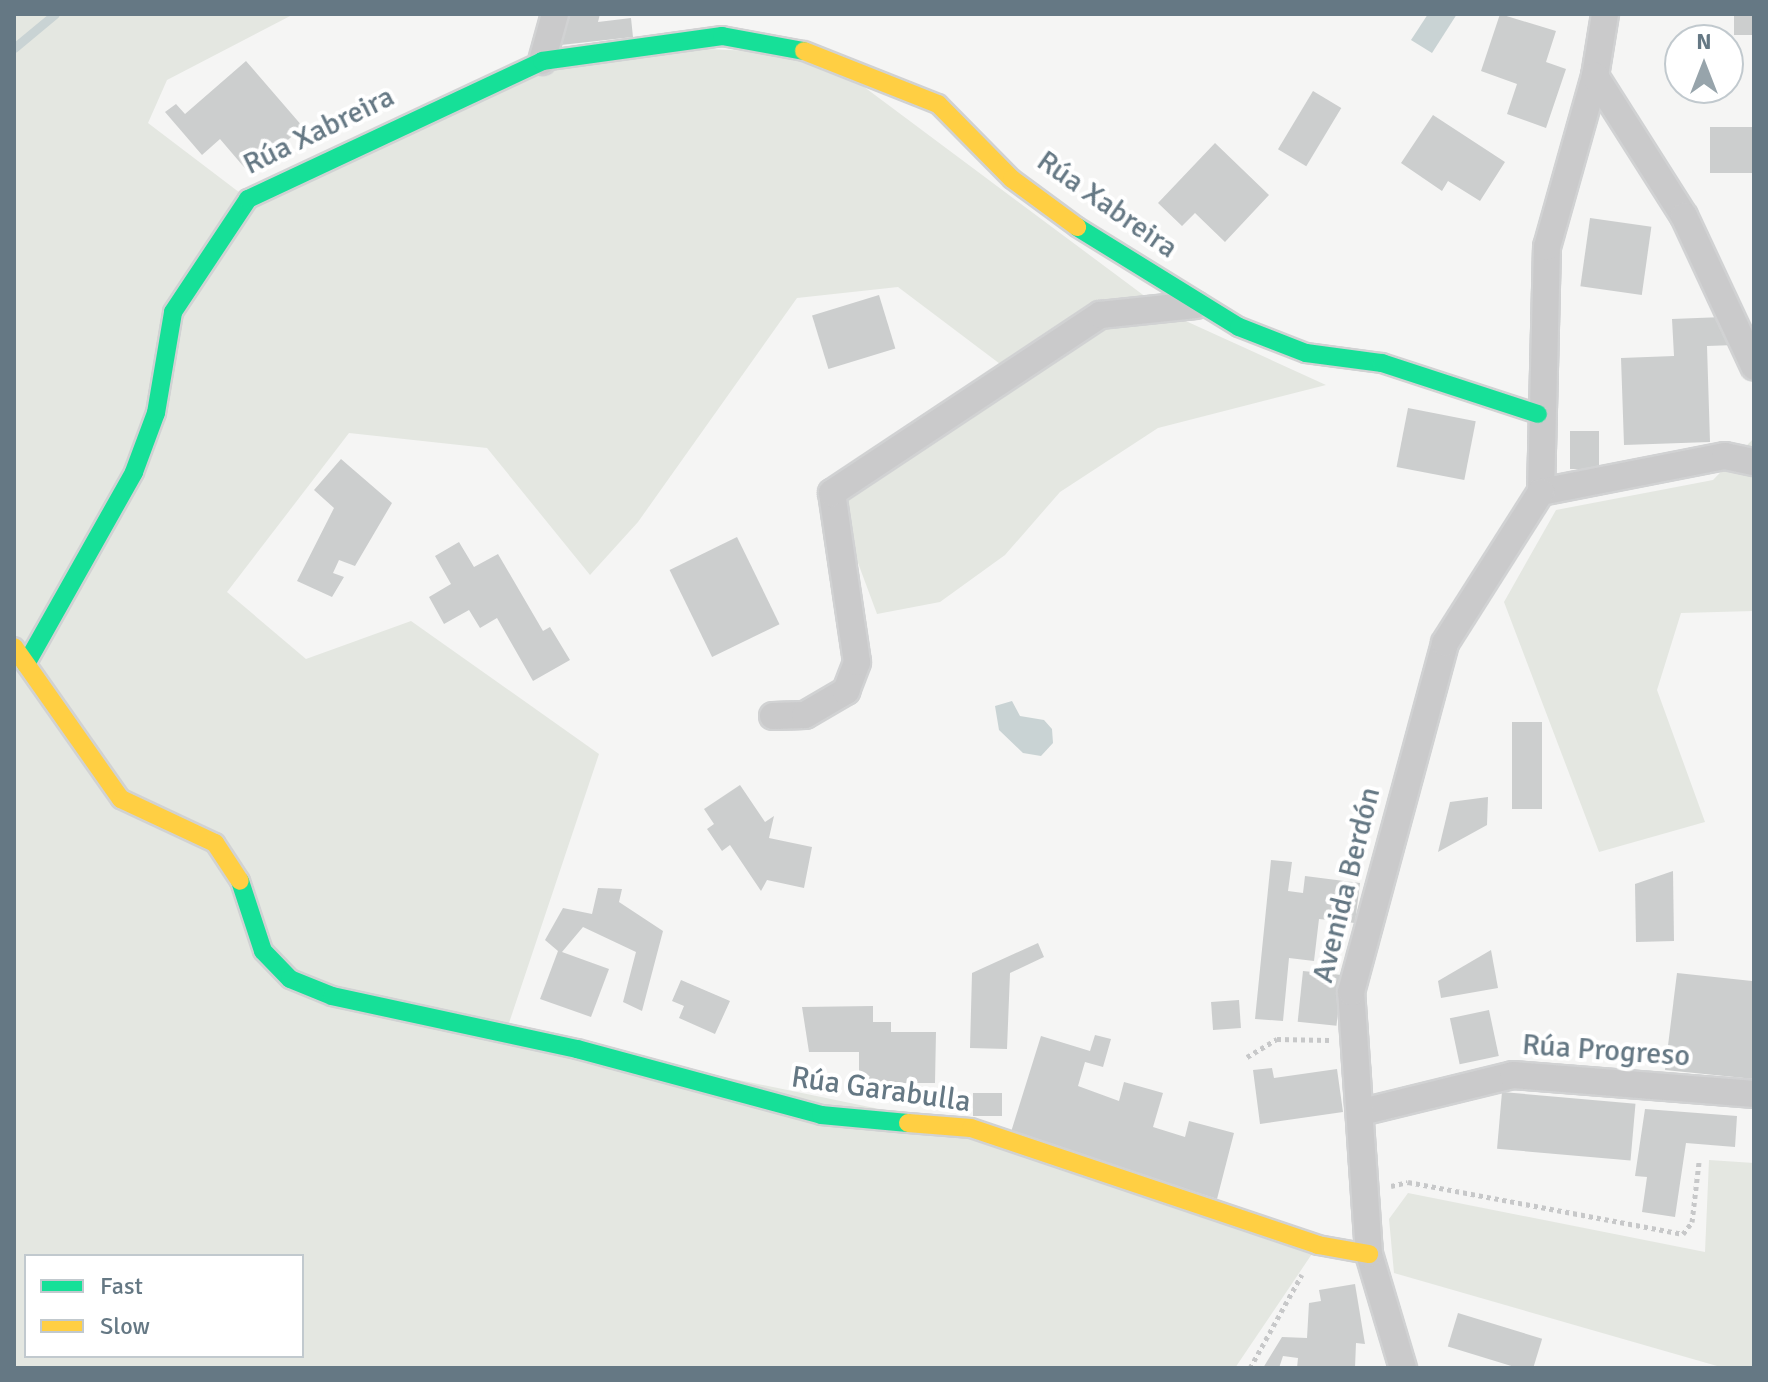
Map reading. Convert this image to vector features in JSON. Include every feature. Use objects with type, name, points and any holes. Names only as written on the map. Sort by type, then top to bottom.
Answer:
[{"type":"street","points":[[542,61],[555,14]]},
{"type":"street","points":[[1605,14],[1595,76],[1547,247],[1538,414],[1541,492],[1725,456],[1754,462]]},
{"type":"street","name":"Rúa Xabreira","points":[[26,664],[134,472],[156,413],[173,312],[248,199],[542,61],[722,36],[820,54],[938,104],[1012,179],[1195,305],[1306,353],[1382,363],[1538,414]]},
{"type":"street","points":[[1595,76],[1684,216],[1754,366]]},
{"type":"street","name":"Rúa Xabreira","points":[[773,716],[805,715],[846,691],[857,662],[832,493],[1100,315],[1195,305]]},
{"type":"street","name":"Avenida Berdón","points":[[1403,1368],[1369,1254],[1370,1198],[1362,1112],[1350,1040],[1351,992],[1445,643],[1541,492]]},
{"type":"street","name":"Rúa Garabulla","points":[[14,647],[121,799],[215,843],[237,871],[263,951],[290,979],[332,996],[577,1049],[821,1115],[971,1128],[1318,1245],[1369,1254]]},
{"type":"street","name":"Rúa Progreso","points":[[1362,1112],[1513,1075],[1754,1094]]},
{"type":"path","points":[[1247,1057],[1277,1039],[1350,1040]]},
{"type":"path","points":[[1370,1198],[1408,1182],[1683,1234],[1692,1222],[1699,1162]]},
{"type":"path","points":[[1250,1368],[1318,1245]]},
{"type":"shaded area","points":[[14,14],[294,14],[167,80],[148,123],[248,199],[514,71],[638,46],[820,54],[1166,312],[1326,385],[1158,428],[1060,492],[1005,555],[940,602],[877,614],[832,493],[1012,373],[898,287],[797,298],[638,522],[590,575],[487,448],[349,433],[227,592],[306,659],[411,621],[599,754],[506,1032],[971,1128],[1318,1245],[1235,1368],[14,1368]]},
{"type":"shaded area","points":[[1428,14],[1457,14],[1432,53],[1411,40]]},
{"type":"shaded area","points":[[1754,438],[1754,611],[1681,613],[1657,690],[1705,822],[1599,852],[1504,602],[1556,510],[1713,480]]},
{"type":"shaded area","points":[[1012,701],[1020,716],[1044,720],[1052,729],[1053,743],[1041,756],[1023,753],[999,730],[995,706]]},
{"type":"shaded area","points":[[1709,1160],[1754,1163],[1754,1368],[1724,1368],[1394,1273],[1389,1219],[1408,1193],[1705,1252]]},
{"type":"building","points":[[563,14],[600,14],[598,22],[631,18],[633,37],[561,45]]},
{"type":"building","points":[[1500,14],[1556,31],[1546,62],[1566,69],[1546,128],[1507,114],[1517,84],[1481,71]]},
{"type":"building","points":[[1734,14],[1754,14],[1754,35],[1744,35],[1744,24],[1734,24]]},
{"type":"building","points":[[246,61],[303,127],[249,173],[220,139],[202,155],[165,112],[176,104],[185,114]]},
{"type":"building","points":[[1313,91],[1341,108],[1306,166],[1278,149]]},
{"type":"building","points":[[1433,115],[1505,162],[1480,201],[1448,181],[1442,191],[1401,163]]},
{"type":"building","points":[[1710,127],[1754,127],[1754,173],[1710,173]]},
{"type":"building","points":[[1215,143],[1269,195],[1225,242],[1195,213],[1182,226],[1158,203]]},
{"type":"building","points":[[1590,218],[1651,227],[1642,295],[1580,286]]},
{"type":"building","points":[[879,295],[895,349],[828,369],[812,315]]},
{"type":"building","points":[[1723,317],[1735,345],[1707,346],[1710,442],[1624,445],[1621,358],[1674,356],[1672,319]]},
{"type":"building","points":[[1408,408],[1476,421],[1464,480],[1397,467]]},
{"type":"building","points":[[1570,431],[1599,431],[1599,469],[1570,469]]},
{"type":"building","points":[[341,459],[392,503],[355,566],[339,560],[333,573],[344,577],[332,597],[297,581],[334,508],[314,490]]},
{"type":"building","points":[[737,537],[780,624],[712,657],[670,570]]},
{"type":"building","points":[[459,542],[474,567],[498,554],[543,631],[550,627],[570,660],[533,681],[497,618],[480,628],[469,610],[444,624],[429,597],[451,584],[435,556]]},
{"type":"building","points":[[1512,722],[1542,722],[1542,809],[1512,809]]},
{"type":"building","points":[[740,785],[765,822],[774,816],[769,838],[812,847],[804,888],[767,880],[761,891],[730,845],[722,851],[707,829],[714,824],[704,809]]},
{"type":"building","points":[[1488,797],[1487,825],[1438,852],[1450,802]]},
{"type":"building","points":[[1271,860],[1292,862],[1288,891],[1303,893],[1305,876],[1360,883],[1355,923],[1319,919],[1314,961],[1289,958],[1283,1021],[1255,1019]]},
{"type":"building","points":[[1673,871],[1674,941],[1636,942],[1635,884]]},
{"type":"building","points":[[598,888],[622,889],[619,902],[663,931],[642,1011],[623,1002],[636,952],[583,927],[562,952],[609,969],[591,1017],[540,999],[558,951],[545,940],[563,908],[592,914]]},
{"type":"building","points":[[1038,943],[1044,957],[1010,973],[1007,1049],[970,1048],[972,973]]},
{"type":"building","points":[[1491,950],[1498,988],[1441,998],[1438,981]]},
{"type":"building","points":[[1303,971],[1342,975],[1336,1026],[1298,1022]]},
{"type":"building","points":[[1677,973],[1752,981],[1754,1079],[1665,1070]]},
{"type":"building","points":[[681,980],[730,1001],[715,1034],[679,1018],[684,1006],[672,1001]]},
{"type":"building","points":[[1239,1000],[1241,1028],[1213,1030],[1211,1002]]},
{"type":"building","points":[[873,1006],[873,1022],[891,1022],[891,1032],[936,1032],[935,1083],[859,1083],[859,1052],[809,1052],[802,1007]]},
{"type":"building","points":[[1489,1010],[1499,1056],[1460,1064],[1450,1018]]},
{"type":"building","points":[[1095,1035],[1111,1039],[1103,1067],[1085,1062],[1078,1086],[1119,1101],[1124,1082],[1163,1093],[1153,1127],[1185,1137],[1189,1121],[1234,1133],[1217,1199],[1011,1132],[1041,1036],[1090,1051]]},
{"type":"building","points":[[1272,1068],[1274,1078],[1337,1069],[1343,1112],[1260,1124],[1253,1070]]},
{"type":"building","points":[[1502,1092],[1635,1104],[1631,1160],[1497,1149]]},
{"type":"building","points":[[973,1093],[1002,1093],[1002,1116],[973,1116]]},
{"type":"building","points":[[1645,1109],[1737,1116],[1735,1147],[1686,1143],[1675,1217],[1642,1212],[1647,1177],[1635,1176]]},
{"type":"building","points":[[1355,1284],[1365,1344],[1356,1343],[1355,1368],[1297,1368],[1298,1358],[1283,1356],[1279,1368],[1263,1368],[1282,1337],[1307,1338],[1309,1303],[1321,1301],[1319,1290]]},
{"type":"building","points":[[1458,1313],[1542,1339],[1533,1368],[1518,1368],[1448,1346]]},
{"type":"waterway","points":[[14,48],[55,14]]},
{"type":"traffic: fast","points":[[26,664],[134,472],[156,413],[173,312],[248,199],[542,61],[722,36],[804,51]]},
{"type":"traffic: fast","points":[[1077,227],[1239,327],[1306,353],[1382,363],[1538,414]]},
{"type":"traffic: fast","points":[[240,881],[263,951],[290,979],[332,996],[577,1049],[821,1115],[908,1123]]},
{"type":"traffic: slow","points":[[804,51],[938,104],[1012,179],[1077,227]]},
{"type":"traffic: slow","points":[[14,647],[121,799],[215,843],[240,881]]},
{"type":"traffic: slow","points":[[908,1123],[971,1128],[1318,1245],[1369,1254]]}]
